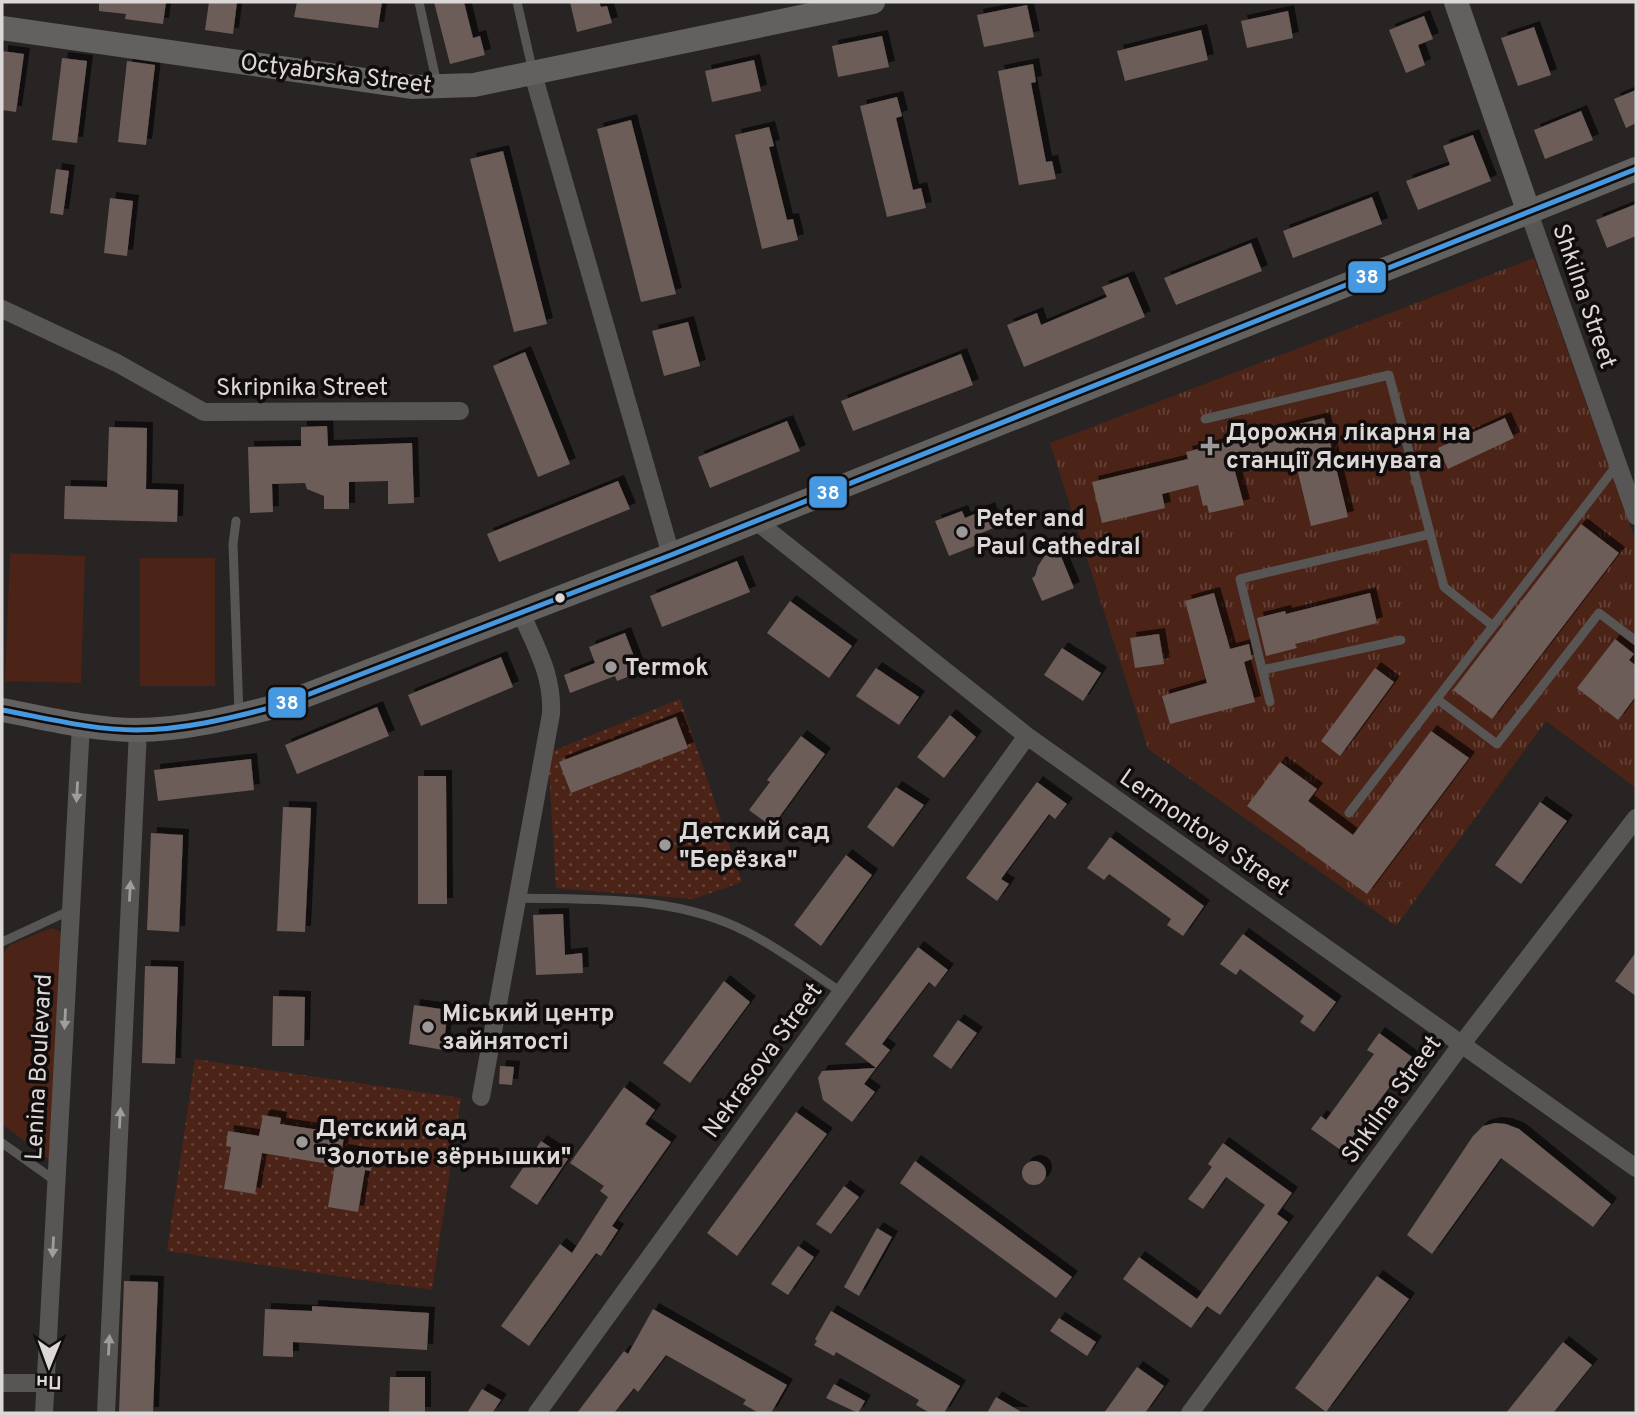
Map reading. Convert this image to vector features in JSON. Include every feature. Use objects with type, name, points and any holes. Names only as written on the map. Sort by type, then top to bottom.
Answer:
[{"type":"main road","name":"Octyabrska Street","points":[[2,28],[413,86],[474,85],[873,2]]},
{"type":"main road","points":[[1456,2],[1528,210]]},
{"type":"main road","points":[[2,710],[81,724],[138,730],[214,722],[281,705],[671,555],[1636,169]]},
{"type":"street","points":[[533,74],[671,555]]},
{"type":"street","name":"Shkilna Street","points":[[1528,210],[1636,516]]},
{"type":"street","name":"Skripnika Street","points":[[2,309],[117,363],[204,412],[460,411]]},
{"type":"street","name":"Lermontova Street","points":[[756,521],[1027,736],[1636,1168]]},
{"type":"street","points":[[481,1097],[551,714],[552,693],[547,671],[522,612]]},
{"type":"street","name":"Lenina Boulevard","points":[[44,1413],[81,724]]},
{"type":"street","points":[[106,1413],[138,730]]},
{"type":"street","name":"Nekrasova Street","points":[[537,1413],[1027,736]]},
{"type":"street","name":"Shkilna Street","points":[[1190,1413],[1461,1045],[1636,818]]},
{"type":"street","points":[[2,1382],[46,1383]]},
{"type":"lane","points":[[419,2],[437,86]]},
{"type":"lane","points":[[517,2],[533,74]]},
{"type":"lane","points":[[1205,419],[1390,375],[1444,587],[1493,626]]},
{"type":"lane","points":[[1349,813],[1618,463]]},
{"type":"lane","points":[[236,521],[233,544],[239,716]]},
{"type":"lane","points":[[1270,702],[1240,579],[1430,534]]},
{"type":"lane","points":[[1437,699],[1497,744],[1599,612],[1636,641]]},
{"type":"lane","points":[[1262,670],[1401,640]]},
{"type":"lane","points":[[517,898],[651,903],[698,913],[747,932],[841,992]]},
{"type":"lane","points":[[2,942],[71,910]]},
{"type":"lane","points":[[2,1143],[57,1182]]},
{"type":"green space","points":[[1534,258],[1636,542],[1636,788],[1546,721],[1396,926],[1148,749],[1050,443]]},
{"type":"green space","points":[[10,553],[85,556],[81,683],[5,681]]},
{"type":"green space","points":[[140,558],[215,558],[215,686],[140,686]]},
{"type":"green space","points":[[680,699],[742,882],[693,899],[556,888],[548,753]]},
{"type":"green space","points":[[51,928],[60,931],[63,938],[51,1161],[2,1124],[2,955],[10,945]]},
{"type":"green space","points":[[195,1059],[461,1098],[432,1290],[167,1251]]},
{"type":"building","points":[[99,2],[166,2],[163,24],[125,19],[126,14],[99,11]]},
{"type":"building","points":[[209,2],[237,2],[233,34],[205,30]]},
{"type":"building","points":[[297,2],[382,2],[378,28],[294,17]]},
{"type":"building","points":[[434,2],[464,2],[473,38],[480,36],[485,55],[450,64]]},
{"type":"building","points":[[570,2],[599,2],[601,7],[607,6],[612,23],[577,32]]},
{"type":"building","points":[[1027,5],[1034,37],[984,47],[977,15]]},
{"type":"building","points":[[1288,11],[1293,38],[1247,48],[1241,21]]},
{"type":"building","points":[[1424,16],[1433,39],[1418,45],[1425,65],[1406,73],[1389,30]]},
{"type":"building","points":[[1534,27],[1551,75],[1518,86],[1501,38]]},
{"type":"building","points":[[1201,30],[1208,60],[1125,81],[1117,51]]},
{"type":"building","points":[[882,36],[889,67],[838,77],[832,46]]},
{"type":"building","points":[[2,51],[24,54],[16,112],[2,110]]},
{"type":"building","points":[[62,58],[87,61],[77,143],[52,140]]},
{"type":"building","points":[[754,60],[761,91],[712,102],[705,71]]},
{"type":"building","points":[[127,61],[155,65],[146,145],[118,142]]},
{"type":"building","points":[[1033,64],[1036,82],[1031,83],[1046,162],[1052,161],[1056,179],[1019,185],[998,71]]},
{"type":"building","points":[[1636,90],[1636,123],[1626,128],[1614,99]]},
{"type":"building","points":[[897,97],[902,116],[896,118],[913,190],[921,188],[926,208],[887,217],[860,106]]},
{"type":"building","points":[[1581,111],[1593,140],[1545,159],[1534,130]]},
{"type":"building","points":[[631,120],[676,294],[641,302],[597,129]]},
{"type":"building","points":[[769,127],[774,146],[769,147],[787,220],[793,219],[798,240],[762,249],[735,135]]},
{"type":"building","points":[[1473,135],[1491,181],[1418,210],[1406,181],[1450,165],[1443,146]]},
{"type":"building","points":[[503,151],[547,324],[514,332],[470,159]]},
{"type":"building","points":[[56,169],[69,171],[63,215],[50,213]]},
{"type":"building","points":[[1372,197],[1382,224],[1293,258],[1283,231]]},
{"type":"building","points":[[110,198],[133,201],[127,256],[104,253]]},
{"type":"building","points":[[1636,204],[1636,236],[1607,248],[1596,220]]},
{"type":"building","points":[[1251,243],[1262,271],[1176,305],[1164,278]]},
{"type":"building","points":[[1128,277],[1145,317],[1024,367],[1007,325],[1037,313],[1041,325],[1107,297],[1102,287]]},
{"type":"building","points":[[688,322],[700,366],[664,376],[652,331]]},
{"type":"building","points":[[525,352],[570,464],[538,477],[493,366]]},
{"type":"building","points":[[961,354],[973,385],[853,431],[841,401]]},
{"type":"building","points":[[1324,418],[1348,517],[1311,526],[1296,464],[1278,468],[1275,458],[1234,468],[1244,505],[1209,513],[1207,505],[1203,506],[1198,485],[1162,494],[1165,508],[1102,523],[1092,482],[1188,459],[1186,452]]},
{"type":"building","points":[[1505,418],[1514,438],[1448,469],[1438,448]]},
{"type":"building","points":[[787,421],[800,451],[710,488],[698,457]]},
{"type":"building","points":[[327,426],[328,446],[412,443],[414,503],[388,504],[388,481],[349,482],[349,509],[324,509],[324,496],[307,489],[305,483],[272,484],[273,512],[250,513],[248,447],[301,446],[301,427]]},
{"type":"building","points":[[109,427],[147,428],[146,489],[178,490],[177,522],[64,519],[65,486],[107,487]]},
{"type":"building","points":[[618,481],[630,509],[499,562],[487,534]]},
{"type":"building","name":"Peter and Paul Cathedral","points":[[989,508],[996,527],[974,536],[977,545],[949,556],[935,521],[962,511],[965,518]]},
{"type":"building","points":[[1581,524],[1619,553],[1492,719],[1453,690]]},
{"type":"building","points":[[1058,549],[1074,588],[1042,601],[1032,578],[1046,554]]},
{"type":"building","points":[[737,561],[750,592],[662,627],[650,596]]},
{"type":"building","points":[[1214,593],[1230,649],[1249,644],[1252,659],[1244,662],[1255,702],[1170,724],[1162,696],[1207,683],[1185,601]]},
{"type":"building","points":[[1370,593],[1377,623],[1295,644],[1297,648],[1266,656],[1257,618],[1285,611],[1286,614]]},
{"type":"building","points":[[790,601],[852,646],[829,678],[767,633]]},
{"type":"building","name":"Termok","points":[[625,633],[640,672],[617,681],[615,676],[570,693],[564,675],[595,663],[589,647]]},
{"type":"building","points":[[1159,634],[1164,664],[1135,668],[1130,638]]},
{"type":"building","points":[[1615,639],[1634,654],[1629,660],[1636,666],[1636,696],[1618,720],[1577,688]]},
{"type":"building","points":[[1062,648],[1101,673],[1083,701],[1044,675]]},
{"type":"building","points":[[501,657],[513,687],[421,726],[408,695]]},
{"type":"building","points":[[876,668],[919,697],[899,725],[856,696]]},
{"type":"building","points":[[1375,668],[1394,682],[1340,756],[1321,741]]},
{"type":"building","points":[[377,707],[389,736],[297,774],[285,745]]},
{"type":"building","points":[[950,715],[976,737],[944,778],[917,757]]},
{"type":"building","points":[[676,717],[688,748],[571,793],[559,762]]},
{"type":"building","points":[[1431,731],[1469,758],[1367,894],[1247,806],[1280,762],[1317,789],[1308,801],[1353,835]]},
{"type":"building","points":[[801,736],[825,754],[772,827],[749,810],[770,782],[767,780]]},
{"type":"building","points":[[251,759],[254,790],[158,801],[154,770]]},
{"type":"building","points":[[418,776],[446,776],[447,904],[418,904]]},
{"type":"building","points":[[1037,782],[1067,804],[1055,819],[1049,814],[1001,879],[1009,884],[997,901],[966,878]]},
{"type":"building","points":[[896,787],[924,805],[893,847],[867,827]]},
{"type":"building","points":[[1540,802],[1567,821],[1521,884],[1495,865]]},
{"type":"building","points":[[283,807],[311,808],[305,932],[277,931]]},
{"type":"building","points":[[151,833],[183,835],[179,932],[147,930]]},
{"type":"building","points":[[1110,837],[1204,906],[1183,936],[1167,925],[1171,919],[1109,874],[1104,880],[1087,868]]},
{"type":"building","points":[[846,855],[872,875],[821,946],[794,925]]},
{"type":"building","points":[[563,914],[565,955],[582,953],[583,973],[536,975],[533,915]]},
{"type":"building","points":[[1243,934],[1336,1002],[1314,1032],[1300,1022],[1304,1016],[1240,969],[1236,975],[1220,964]]},
{"type":"building","points":[[918,947],[948,970],[935,987],[929,982],[882,1044],[890,1050],[876,1068],[845,1044]]},
{"type":"building","points":[[1636,952],[1636,996],[1615,981]]},
{"type":"building","points":[[145,966],[178,967],[175,1064],[142,1063]]},
{"type":"building","points":[[724,981],[750,1002],[690,1083],[663,1063]]},
{"type":"building","points":[[273,996],[305,997],[304,1046],[272,1046]]},
{"type":"building","name":"Міський центр зайнятості","points":[[414,1005],[448,1010],[443,1050],[409,1044]]},
{"type":"building","points":[[958,1020],[977,1033],[951,1069],[933,1056]]},
{"type":"building","points":[[1379,1033],[1412,1057],[1342,1151],[1311,1129],[1321,1116],[1326,1120],[1374,1054],[1367,1050]]},
{"type":"building","points":[[500,1066],[514,1067],[512,1085],[499,1084]]},
{"type":"building","points":[[876,1068],[864,1084],[875,1092],[852,1122],[823,1100],[818,1078],[822,1071]]},
{"type":"building","points":[[624,1087],[655,1110],[645,1124],[671,1142],[612,1226],[618,1230],[601,1256],[596,1253],[529,1346],[501,1326],[560,1244],[572,1253],[608,1197],[600,1191],[604,1186],[570,1163]]},
{"type":"building","points":[[796,1112],[827,1134],[737,1256],[707,1233]]},
{"type":"building","points":[[263,1115],[281,1118],[280,1124],[326,1131],[327,1126],[345,1129],[342,1150],[373,1155],[371,1171],[365,1170],[358,1212],[328,1207],[335,1165],[262,1153],[255,1194],[224,1189],[231,1147],[226,1146],[228,1131],[259,1136]]},
{"type":"building","points":[[1495,1123],[1519,1129],[1611,1204],[1593,1227],[1501,1158],[1432,1254],[1407,1235],[1473,1136],[1483,1126]]},
{"type":"building","points":[[541,1141],[568,1159],[537,1205],[510,1187]]},
{"type":"building","points":[[1223,1143],[1292,1193],[1277,1214],[1288,1222],[1220,1315],[1207,1306],[1191,1328],[1123,1279],[1139,1257],[1197,1299],[1265,1205],[1226,1177],[1203,1209],[1188,1199],[1212,1167],[1208,1164]]},
{"type":"building","points":[[915,1161],[1072,1277],[1056,1298],[900,1183]]},
{"type":"building","points":[[1034,1161],[1045,1168],[1046,1173],[1039,1184],[1034,1185],[1023,1178],[1022,1173],[1029,1162]]},
{"type":"building","points":[[844,1186],[859,1197],[831,1234],[816,1224]]},
{"type":"building","points":[[877,1228],[892,1237],[859,1296],[844,1287]]},
{"type":"building","points":[[798,1246],[814,1257],[788,1295],[771,1284]]},
{"type":"building","points":[[1377,1276],[1409,1299],[1326,1412],[1295,1388]]},
{"type":"building","points":[[124,1281],[158,1282],[153,1413],[119,1413]]},
{"type":"building","points":[[312,1306],[429,1313],[427,1350],[293,1342],[293,1357],[263,1356],[265,1309],[312,1311]]},
{"type":"building","points":[[653,1309],[787,1385],[771,1413],[759,1413],[743,1404],[746,1400],[666,1355],[638,1392],[634,1388],[614,1413],[577,1413],[624,1351],[628,1354]]},
{"type":"building","points":[[831,1311],[960,1386],[944,1413],[930,1413],[916,1405],[919,1400],[836,1352],[834,1356],[814,1345]]},
{"type":"building","points":[[1059,1318],[1096,1342],[1087,1356],[1050,1331]]},
{"type":"building","points":[[1563,1342],[1592,1365],[1553,1413],[1506,1413]]},
{"type":"building","points":[[1137,1367],[1164,1386],[1145,1413],[1104,1413]]},
{"type":"building","points":[[390,1377],[425,1377],[425,1413],[389,1413]]},
{"type":"building","points":[[834,1384],[865,1401],[858,1413],[826,1398]]},
{"type":"building","points":[[482,1389],[501,1400],[492,1413],[467,1413]]},
{"type":"building","points":[[996,1397],[1023,1413],[987,1413]]},
{"type":"transit line","name":"38","points":[[2,710],[86,726],[136,730],[191,725],[281,705],[671,555],[1636,169]]},
{"type":"place","name":"Дорожня лікарня на станції Ясинувата","points":[[1210,446]]},
{"type":"place","name":"Peter and Paul Cathedral","points":[[962,532]]},
{"type":"place","name":"Termok","points":[[611,667]]},
{"type":"place","name":"Детский сад \"Берёзка\"","points":[[665,845]]},
{"type":"place","name":"Міський центр зайнятості","points":[[428,1027]]},
{"type":"place","name":"Детский сад \"Золотые зёрнышки\"","points":[[302,1142]]}]
